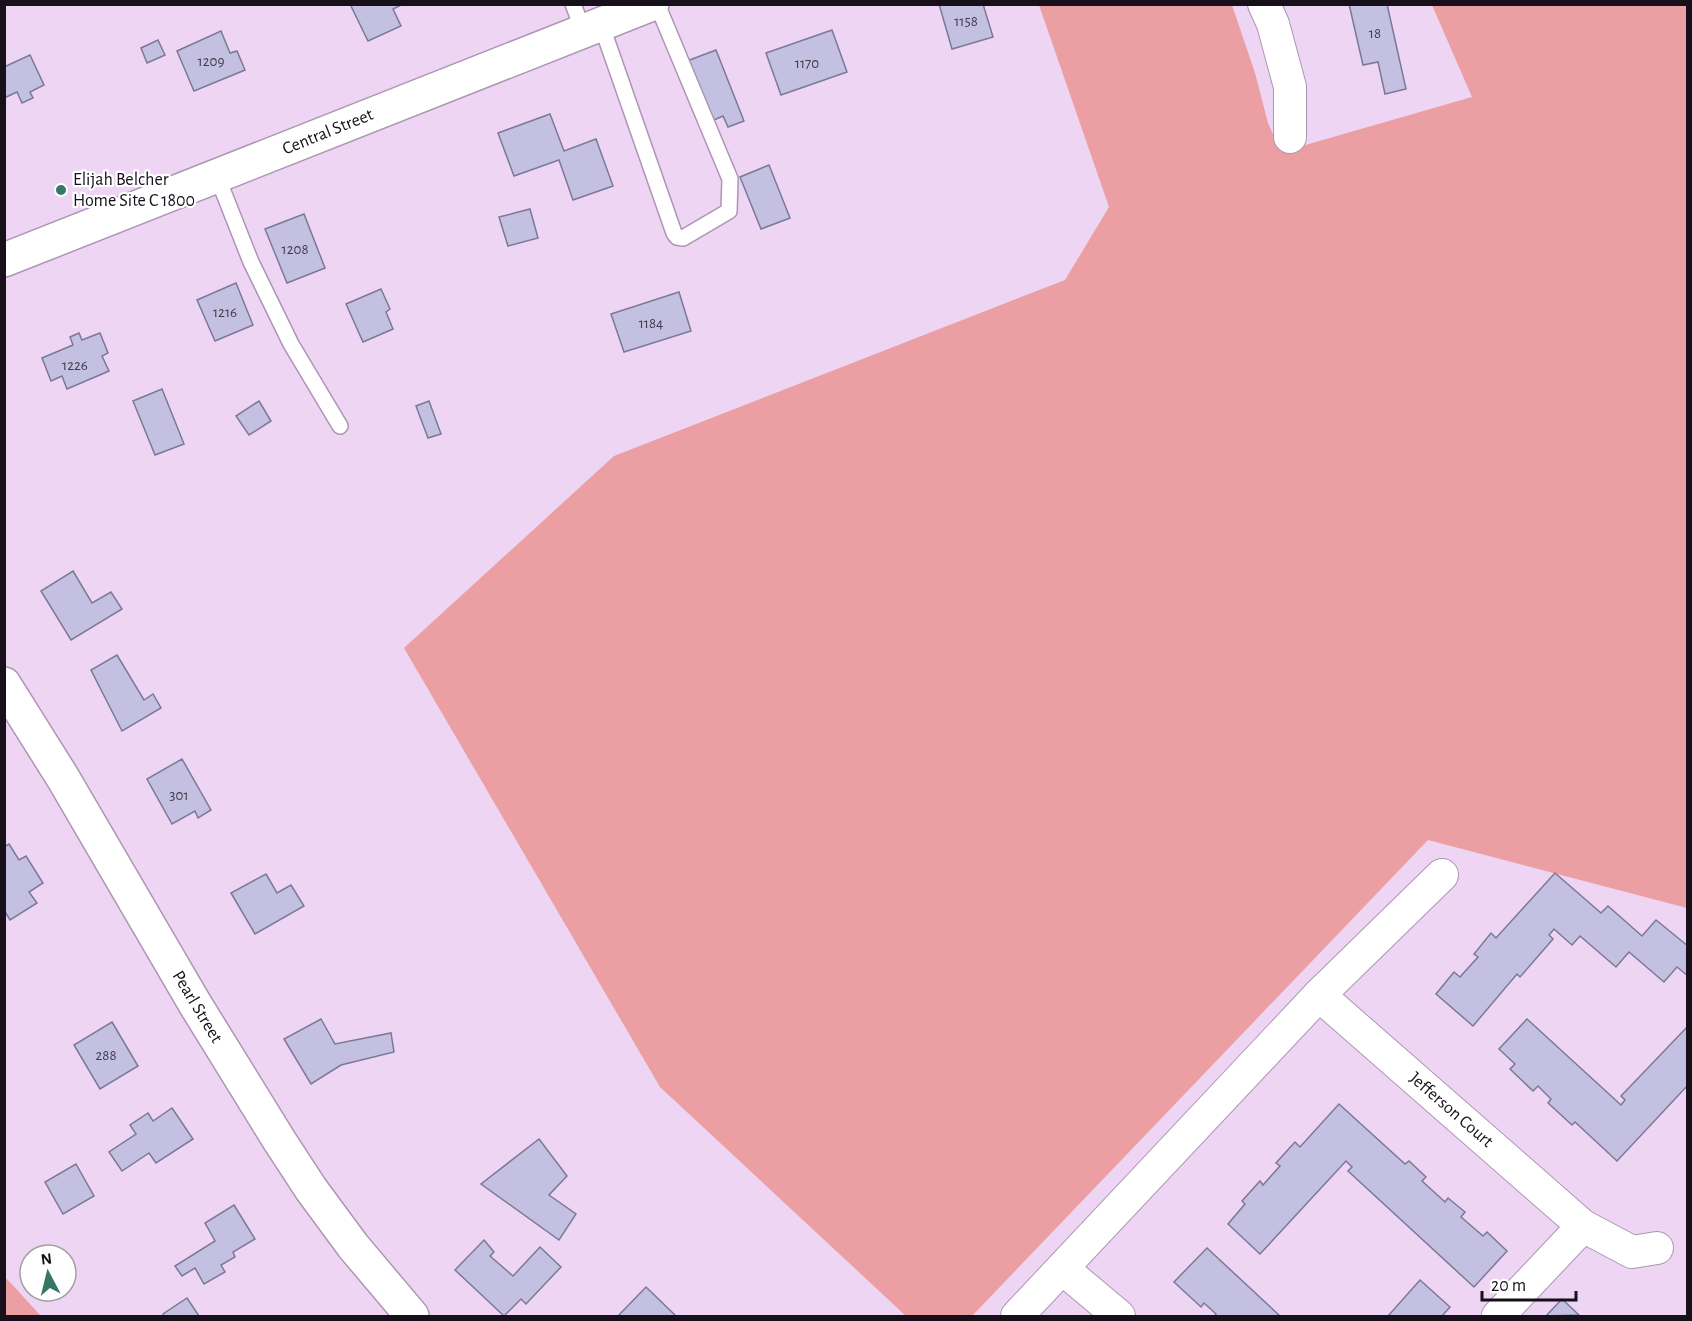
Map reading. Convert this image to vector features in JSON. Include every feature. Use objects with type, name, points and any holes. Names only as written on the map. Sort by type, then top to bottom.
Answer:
[{"type":"main road","name":"Central Street","points":[[4,260],[217,176],[586,19],[652,4]]},
{"type":"main road","name":"Pearl Street","points":[[4,684],[63,778],[98,842],[279,1140],[311,1189],[353,1246],[412,1317]]},
{"type":"street","points":[[1264,4],[1273,24],[1290,87],[1290,138]]},
{"type":"street","points":[[1017,1317],[1319,995],[1442,875]]},
{"type":"street","name":"Jefferson Court","points":[[1319,995],[1583,1226],[1632,1252],[1657,1248]]},
{"type":"street","points":[[1498,1317],[1583,1226]]},
{"type":"street","points":[[1063,1269],[1119,1317]]},
{"type":"lane","points":[[586,19],[674,233],[677,237],[683,238],[729,211],[730,179],[657,4]]},
{"type":"lane","points":[[217,176],[251,262],[291,344],[340,426]]},
{"type":"shaded area","points":[[1039,5],[1232,5],[1255,73],[1268,123],[1281,152],[1472,97],[1432,5],[1687,5],[1687,908],[1428,840],[972,1316],[906,1316],[660,1087],[404,648],[614,456],[1065,280],[1109,207]]},
{"type":"shaded area","points":[[7,1279],[18,1291],[18,1303],[29,1303],[41,1316],[5,1316],[5,1280]]},
{"type":"building","points":[[350,4],[403,4],[393,9],[401,26],[368,41]]},
{"type":"building","points":[[939,4],[983,4],[993,37],[952,49]]},
{"type":"building","points":[[1349,4],[1387,4],[1406,89],[1385,94],[1378,62],[1363,65]]},
{"type":"building","points":[[832,30],[847,72],[781,95],[766,53]]},
{"type":"building","points":[[221,31],[230,53],[237,51],[245,70],[194,91],[177,51]]},
{"type":"building","points":[[158,40],[165,55],[147,63],[141,48]]},
{"type":"building","points":[[716,50],[744,121],[728,127],[723,116],[714,120],[687,61]]},
{"type":"building","points":[[30,55],[44,85],[30,92],[33,98],[22,103],[17,92],[4,98],[4,67]]},
{"type":"building","points":[[550,114],[564,151],[596,139],[613,186],[573,200],[559,160],[514,176],[498,133]]},
{"type":"building","points":[[769,165],[790,218],[761,229],[740,177]]},
{"type":"building","points":[[530,209],[538,238],[508,246],[499,217]]},
{"type":"building","points":[[304,214],[325,268],[287,283],[265,229]]},
{"type":"building","points":[[236,283],[253,325],[215,341],[197,300]]},
{"type":"building","points":[[381,289],[390,309],[386,312],[393,329],[363,342],[346,304]]},
{"type":"building","points":[[679,292],[691,331],[624,352],[611,314]]},
{"type":"building","points":[[79,333],[82,340],[100,333],[108,353],[102,356],[109,371],[67,389],[62,376],[51,381],[42,358],[73,345],[70,337]]},
{"type":"building","points":[[162,389],[184,444],[155,455],[133,401]]},
{"type":"building","points":[[259,401],[271,421],[249,435],[236,416]]},
{"type":"building","points":[[429,401],[441,434],[428,438],[416,406]]},
{"type":"building","points":[[73,571],[92,603],[111,592],[122,609],[71,640],[41,591]]},
{"type":"building","points":[[117,655],[144,700],[153,694],[161,708],[122,731],[91,670]]},
{"type":"building","points":[[182,759],[211,810],[198,818],[195,811],[172,824],[147,779]]},
{"type":"building","points":[[9,844],[19,860],[26,856],[43,883],[29,892],[37,903],[10,920],[4,910],[4,847]]},
{"type":"building","points":[[1555,873],[1601,913],[1608,906],[1642,936],[1656,920],[1688,946],[1688,976],[1677,967],[1664,982],[1629,952],[1616,967],[1580,936],[1572,945],[1554,929],[1549,935],[1553,939],[1520,977],[1517,974],[1473,1026],[1436,994],[1454,972],[1460,977],[1478,957],[1474,954],[1491,933],[1496,938]]},
{"type":"building","points":[[266,874],[277,893],[291,885],[304,906],[255,934],[231,893]]},
{"type":"building","points":[[321,1019],[335,1044],[391,1033],[394,1052],[341,1065],[311,1084],[284,1039]]},
{"type":"building","points":[[1527,1019],[1621,1105],[1625,1100],[1621,1096],[1688,1026],[1688,1085],[1617,1161],[1575,1122],[1572,1125],[1548,1103],[1551,1099],[1538,1086],[1533,1091],[1510,1069],[1515,1064],[1499,1049]]},
{"type":"building","points":[[112,1022],[138,1066],[100,1089],[74,1045]]},
{"type":"building","points":[[1339,1104],[1405,1164],[1409,1161],[1426,1177],[1422,1181],[1445,1202],[1448,1198],[1465,1212],[1461,1217],[1483,1236],[1487,1232],[1507,1251],[1474,1287],[1348,1171],[1352,1167],[1346,1161],[1260,1254],[1228,1224],[1245,1204],[1242,1201],[1260,1181],[1263,1185],[1280,1166],[1276,1163],[1295,1142],[1300,1147]]},
{"type":"building","points":[[172,1108],[193,1139],[156,1163],[149,1153],[122,1171],[109,1152],[136,1134],[130,1125],[148,1113],[153,1121]]},
{"type":"building","points":[[539,1139],[567,1176],[549,1195],[576,1214],[559,1240],[481,1184]]},
{"type":"building","points":[[76,1164],[94,1196],[63,1214],[45,1182]]},
{"type":"building","points":[[234,1205],[255,1239],[233,1252],[235,1257],[221,1265],[225,1272],[204,1284],[195,1268],[182,1276],[175,1266],[215,1241],[205,1223]]},
{"type":"building","points":[[484,1240],[494,1252],[490,1256],[513,1276],[540,1247],[561,1267],[526,1304],[521,1299],[504,1316],[455,1270]]},
{"type":"building","points":[[1207,1248],[1280,1316],[1214,1316],[1216,1314],[1204,1303],[1201,1307],[1174,1282]]},
{"type":"building","points":[[1420,1280],[1450,1307],[1442,1316],[1388,1316]]},
{"type":"building","points":[[646,1287],[676,1316],[618,1316]]},
{"type":"building","points":[[187,1298],[199,1316],[164,1316],[163,1314]]},
{"type":"building","points":[[1562,1299],[1579,1315],[1546,1316]]},
{"type":"place","name":"Elijah Belcher Home Site C 1800","points":[[61,190]]}]
